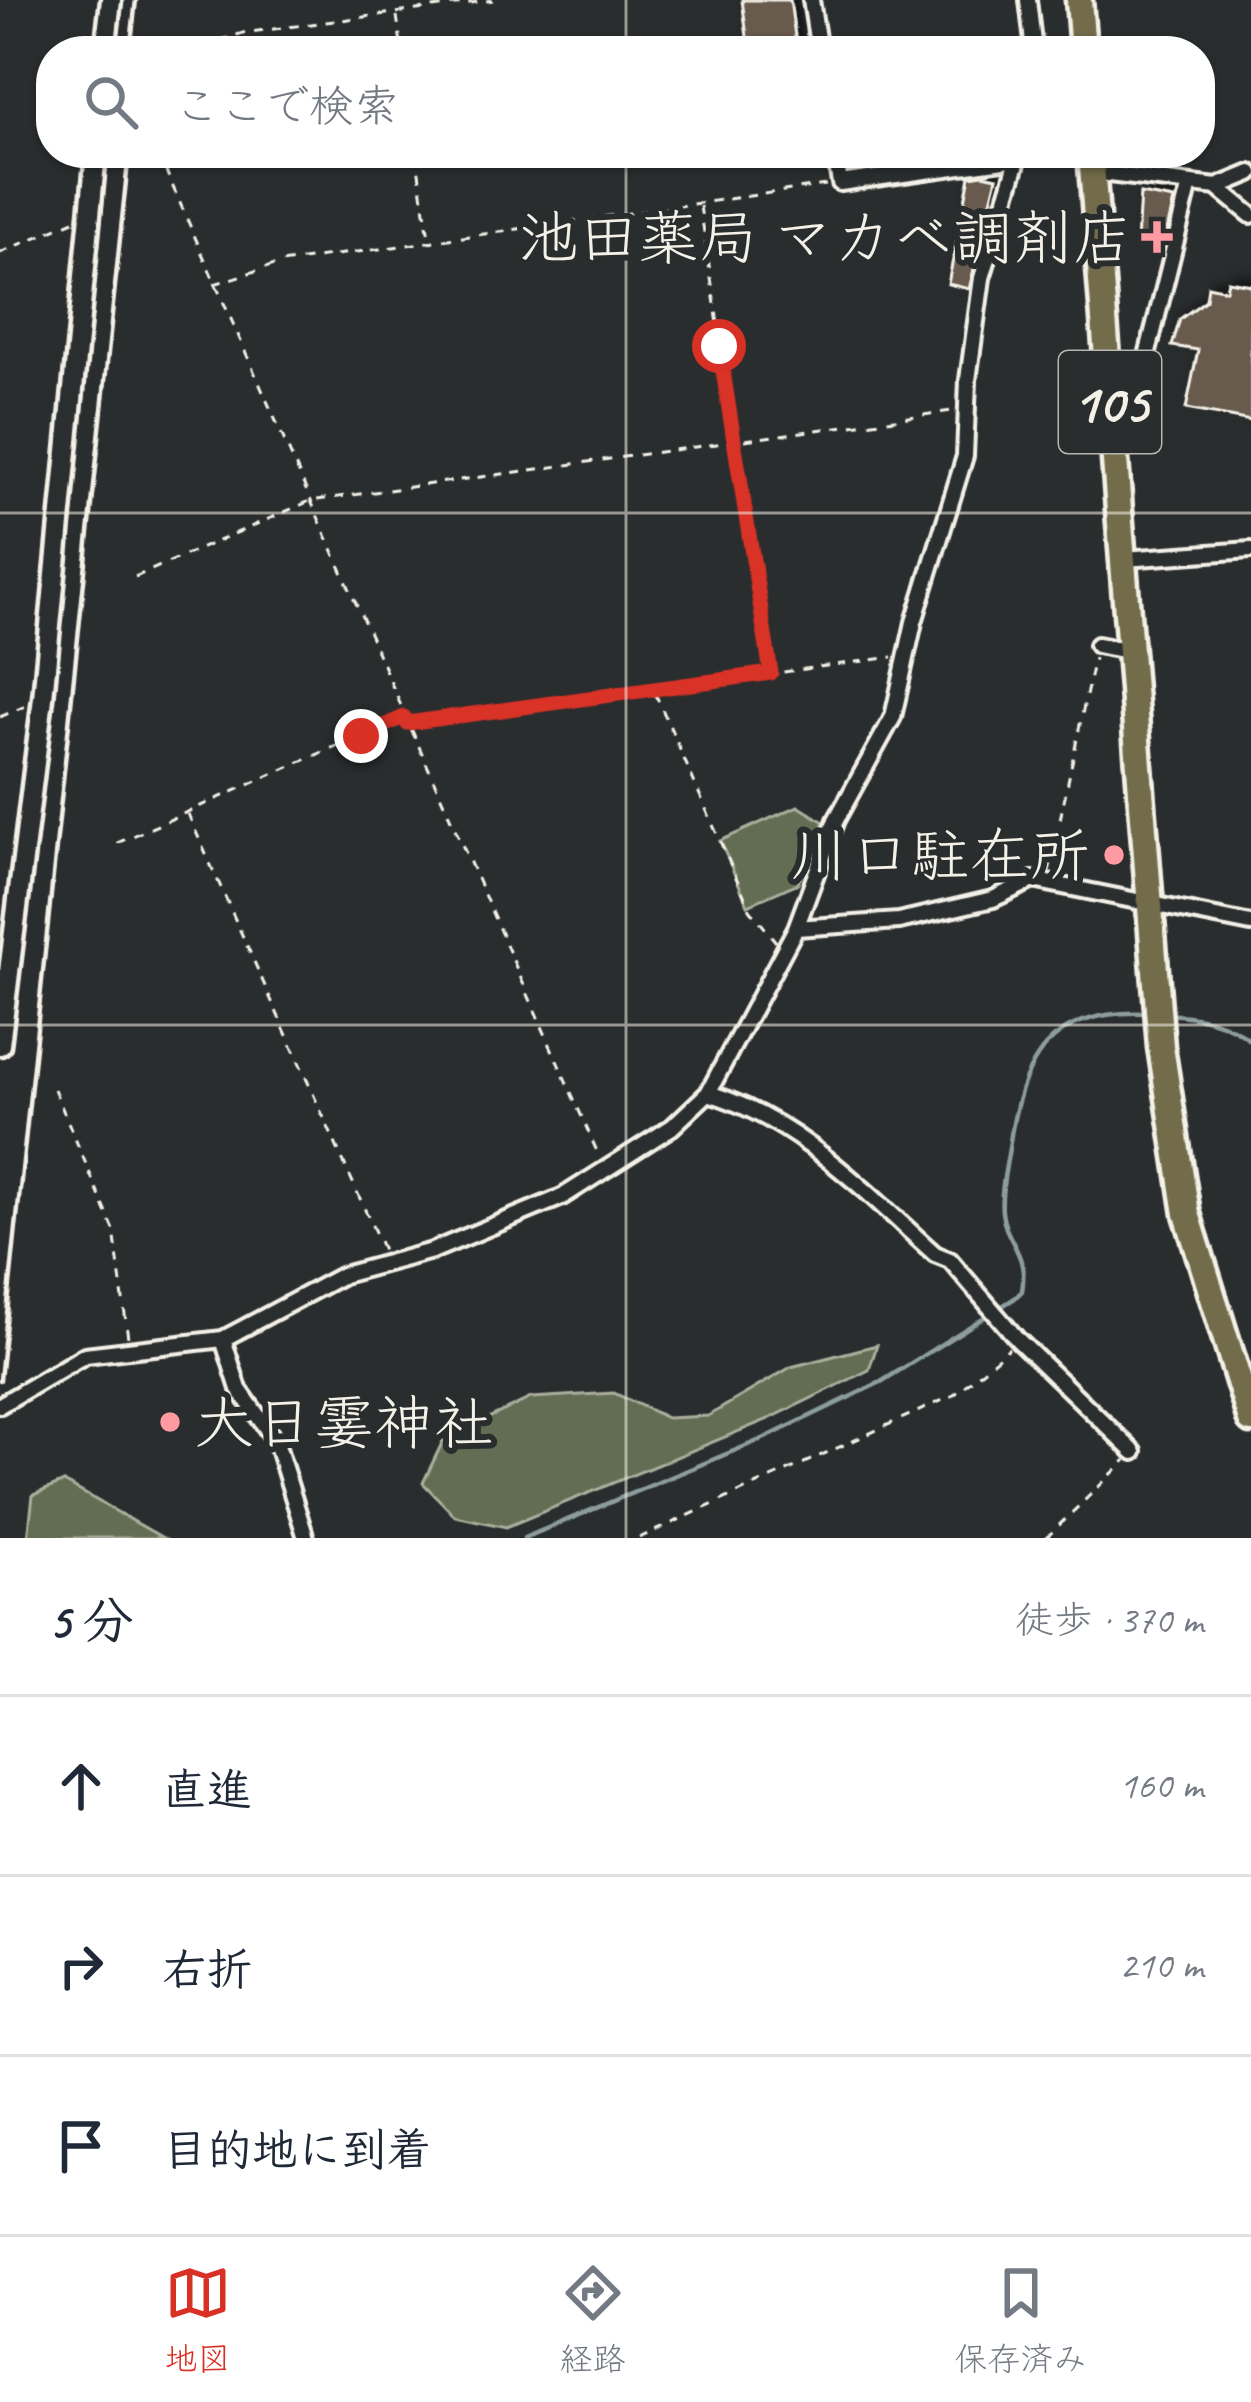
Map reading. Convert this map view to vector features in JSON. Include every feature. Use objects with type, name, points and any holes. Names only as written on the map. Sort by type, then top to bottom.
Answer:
[{"type":"highway","points":[[1079,0],[1082,36]]},
{"type":"highway","name":"105","points":[[1092,168],[1161,1047],[1187,1214],[1248,1413]]},
{"type":"street","points":[[107,36],[111,0]]},
{"type":"street","points":[[812,0],[817,36]]},
{"type":"street","points":[[1028,0],[1032,36]]},
{"type":"street","points":[[0,1045],[43,698],[95,168]]},
{"type":"street","points":[[838,168],[840,183],[939,168]]},
{"type":"street","points":[[0,1405],[86,1354],[223,1339],[343,1275],[469,1237],[608,1172],[672,1127],[708,1093],[796,928],[836,820],[893,717],[956,498],[965,456],[982,278],[1015,168]]},
{"type":"street","points":[[1115,168],[1217,187],[1251,173]]},
{"type":"street","points":[[1112,418],[1144,418],[1143,371],[1190,184]]},
{"type":"street","points":[[1217,187],[1251,215]]},
{"type":"street","points":[[1124,559],[1251,550]]},
{"type":"street","points":[[1097,645],[1130,651]]},
{"type":"street","points":[[796,928],[898,921],[1046,880],[1251,924]]},
{"type":"street","points":[[708,1093],[738,1102],[815,1150],[935,1254],[950,1260],[1018,1340],[1134,1452]]},
{"type":"street","points":[[223,1339],[239,1389],[276,1442],[306,1538]]},
{"type":"path","points":[[233,36],[493,0]]},
{"type":"path","points":[[396,15],[400,36]]},
{"type":"path","points":[[164,168],[608,1172]]},
{"type":"path","points":[[418,168],[430,246]]},
{"type":"path","points":[[213,284],[281,263],[430,246],[840,183]]},
{"type":"path","points":[[699,204],[771,673]]},
{"type":"path","points":[[0,253],[92,213]]},
{"type":"path","points":[[135,578],[310,501],[966,409]]},
{"type":"path","points":[[1046,880],[1097,645]]},
{"type":"path","points":[[407,723],[907,656]]},
{"type":"path","points":[[654,691],[750,909],[783,948]]},
{"type":"path","points":[[0,717],[43,698]]},
{"type":"path","points":[[117,843],[404,717]]},
{"type":"path","points":[[188,814],[387,1258]]},
{"type":"path","points":[[54,1089],[114,1229],[129,1348]]},
{"type":"path","points":[[639,1538],[954,1395],[1018,1340]]},
{"type":"path","points":[[1046,1538],[1134,1452]]},
{"type":"green space","points":[[798,806],[824,822],[798,883],[748,905],[720,841]]},
{"type":"green space","points":[[877,1345],[869,1370],[769,1419],[506,1527],[455,1516],[423,1483],[444,1439],[531,1398],[614,1393],[667,1418],[708,1416],[791,1367]]},
{"type":"green space","points":[[64,1482],[163,1538],[28,1538],[33,1495]]},
{"type":"building","points":[[742,0],[790,0],[795,36],[747,36]]},
{"type":"building","points":[[970,176],[997,177],[969,289],[948,284]]},
{"type":"building","points":[[1140,194],[1174,200],[1163,247],[1137,242]]},
{"type":"building","points":[[1228,281],[1251,285],[1251,421],[1186,409],[1198,350],[1172,346],[1180,319],[1206,300],[1208,286],[1226,290]]},
{"type":"waterway","points":[[524,1538],[765,1438],[881,1382],[1015,1298],[1022,1291],[1022,1266],[1004,1222],[1002,1196],[1014,1116],[1032,1065],[1046,1045],[1087,1019],[1149,1013]]},
{"type":"waterway","points":[[1166,1014],[1211,1020],[1251,1041]]},
{"type":"railway","points":[[132,36],[136,0]]},
{"type":"railway","points":[[0,1380],[127,168]]},
{"type":"place","name":"池田薬局 マカベ調剤店","points":[[1157,237]]},
{"type":"place","name":"川口駐在所","points":[[1114,855]]},
{"type":"place","name":"大日霎神社","points":[[170,1422]]},
{"type":"route","points":[[361,736],[404,717],[407,723],[771,673],[719,346]]}]
